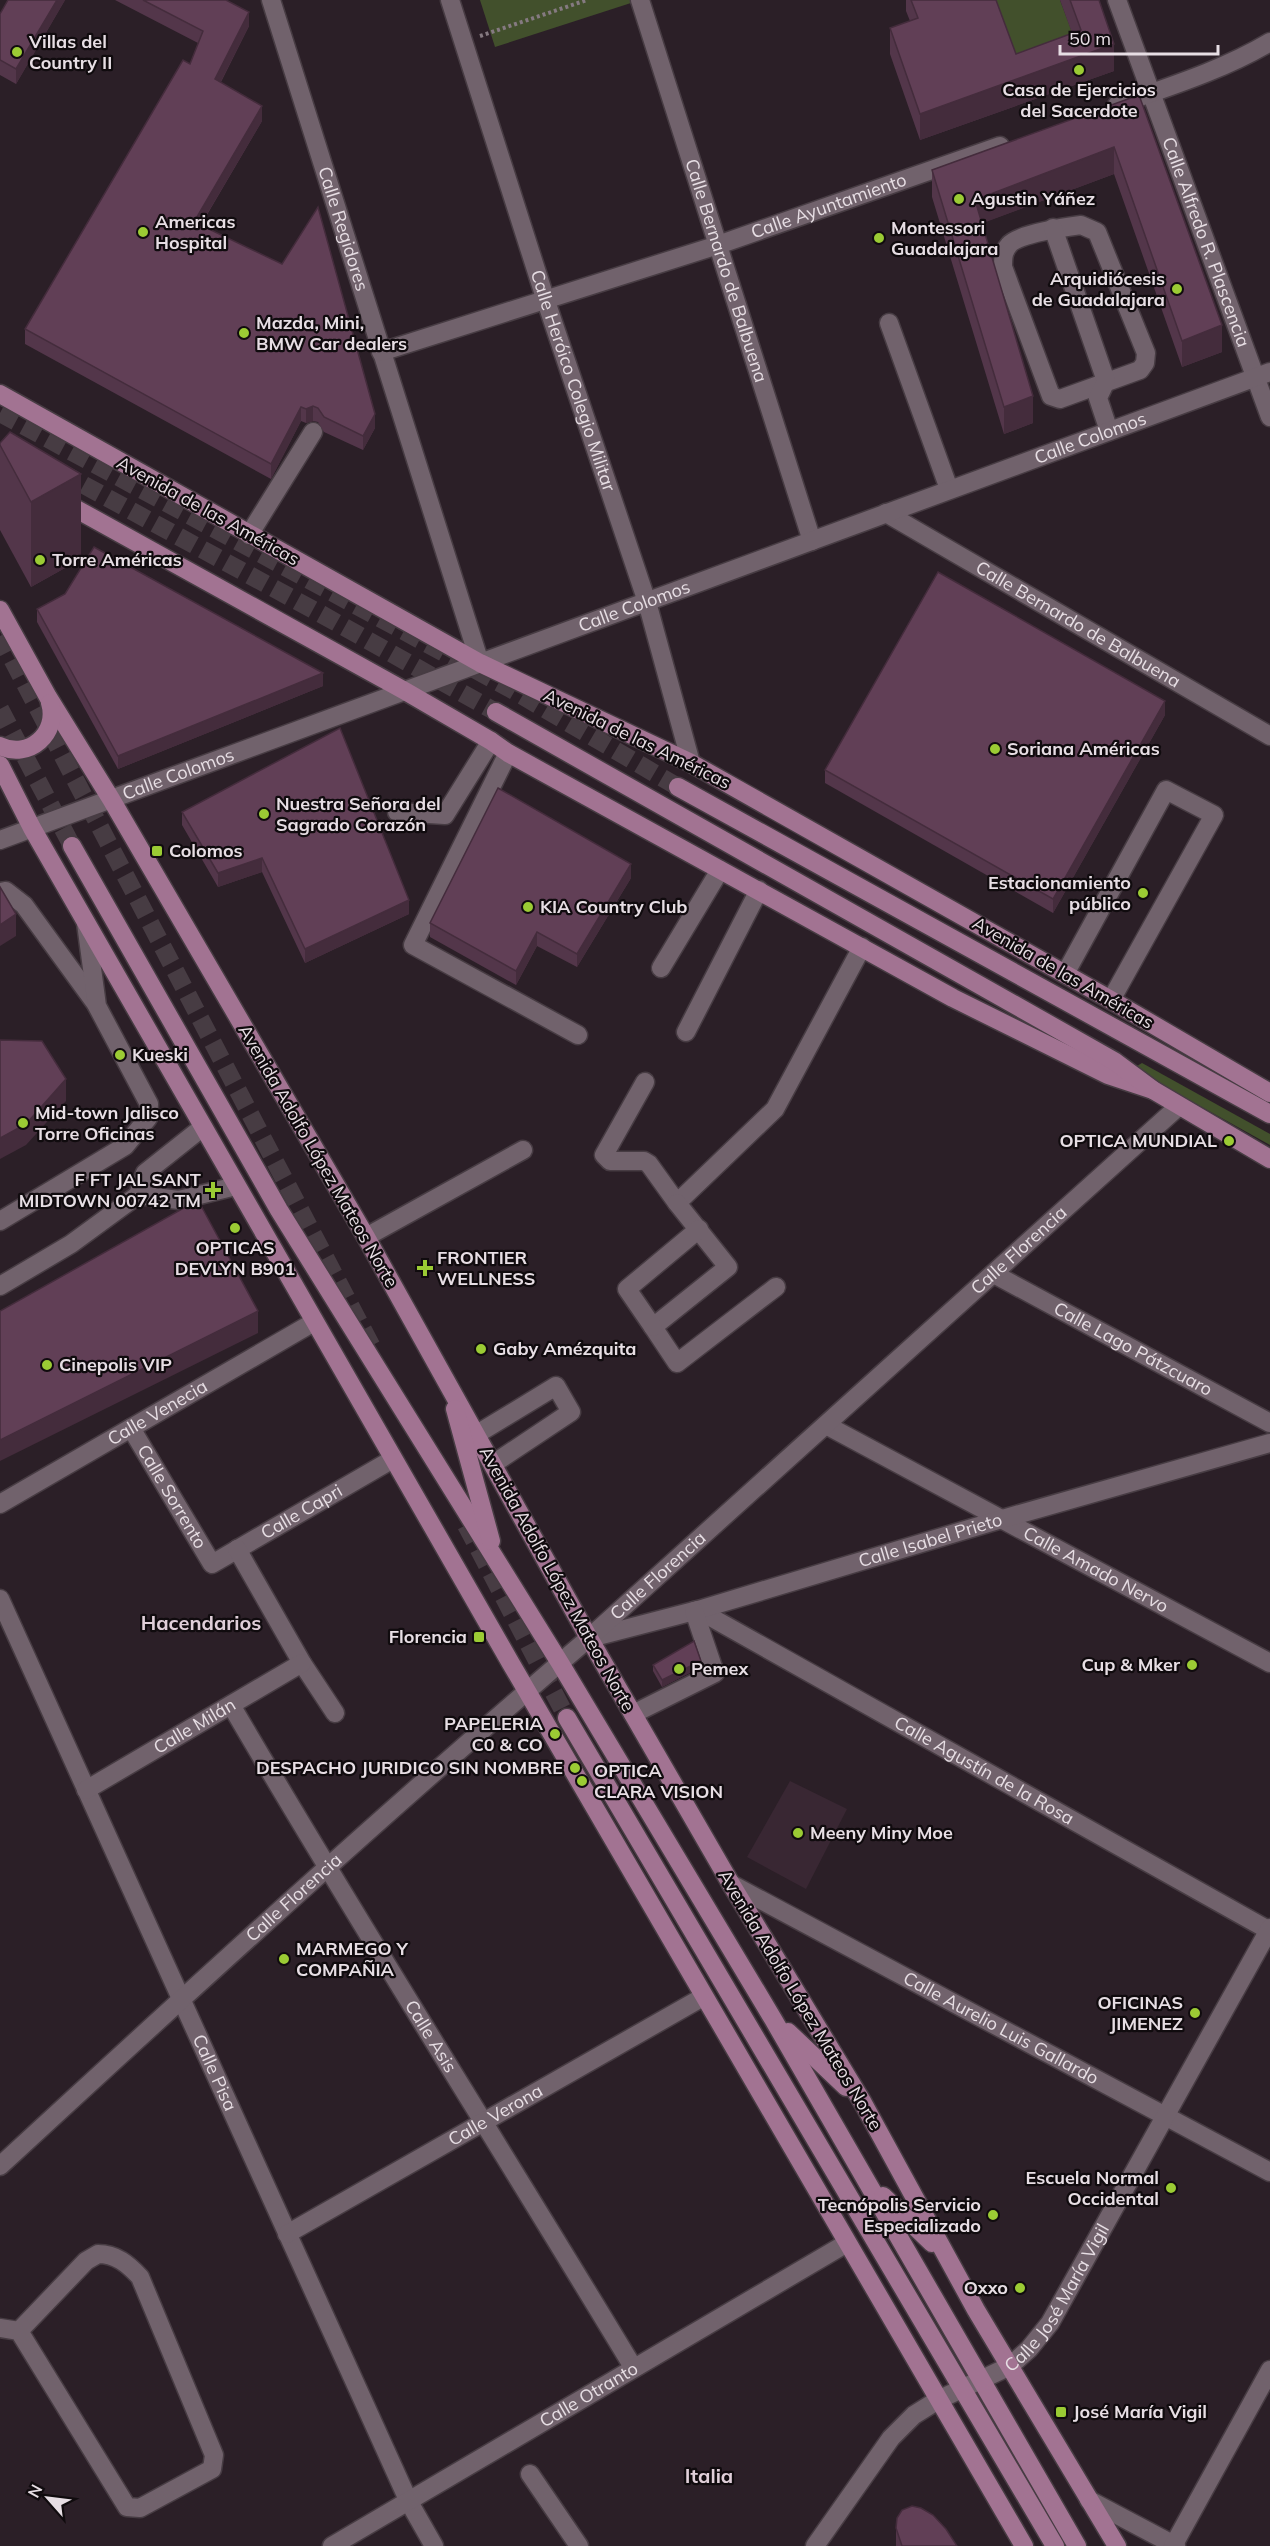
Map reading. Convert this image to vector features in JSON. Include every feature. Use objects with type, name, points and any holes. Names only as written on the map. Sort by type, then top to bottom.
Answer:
[{"type":"main road","name":"Avenida de las Américas","points":[[0,394],[480,663],[691,763],[1111,1000],[1270,1093]]},
{"type":"main road","points":[[43,491],[405,691],[508,753],[953,998],[1108,1075],[1153,1090]]},
{"type":"main road","name":"Avenida Adolfo López Mateos Norte","points":[[0,610],[48,697],[111,799],[366,1237],[589,1638],[731,1884],[863,2103],[976,2310],[1117,2546]]},
{"type":"main road","points":[[0,746],[22,750],[40,741],[51,725],[52,716],[48,697]]},
{"type":"main road","points":[[496,712],[1114,1061],[1153,1090],[1270,1159]]},
{"type":"main road","points":[[0,765],[32,828],[314,1322],[703,1997],[1024,2546]]},
{"type":"main road","name":"Avenida de las Américas","points":[[678,787],[1270,1114]]},
{"type":"main road","name":"Avenida Adolfo López Mateos Norte","points":[[72,846],[279,1210],[560,1663],[773,2019],[968,2353],[1077,2546]]},
{"type":"main road","points":[[447,1381],[496,1560]]},
{"type":"main road","points":[[567,1718],[1054,2546]]},
{"type":"main road","points":[[773,2019],[863,2103]]},
{"type":"main road","points":[[867,2182],[945,2255]]},
{"type":"main road","points":[[968,2353],[976,2310]]},
{"type":"street","name":"Calle Regidores","points":[[271,0],[480,663]]},
{"type":"street","name":"Calle Heróico Colegio Militar","points":[[450,0],[546,301],[647,602],[691,763]]},
{"type":"street","name":"Calle Bernardo de Balbuena","points":[[640,0],[812,541]]},
{"type":"street","name":"Calle Alfredo R. Plascencia","points":[[1117,0],[1263,375],[1270,417]]},
{"type":"street","points":[[1096,112],[1254,51],[1270,42]]},
{"type":"street","name":"Calle Ayuntamiento","points":[[381,352],[718,245],[1019,139]]},
{"type":"street","points":[[1081,225],[1097,232],[1146,353],[1145,363],[1140,370],[1106,381],[1092,394],[1060,399],[1051,396],[1003,267],[1002,254],[1010,242],[1053,228],[1081,225]]},
{"type":"street","points":[[1053,228],[1106,381]]},
{"type":"street","points":[[889,323],[949,489]]},
{"type":"street","name":"Calle Colomos","points":[[0,840],[1263,375]]},
{"type":"street","points":[[1092,394],[1109,431]]},
{"type":"street","points":[[249,535],[313,432]]},
{"type":"street","name":"Calle Bernardo de Balbuena","points":[[886,513],[1270,736]]},
{"type":"street","points":[[397,812],[446,815],[491,741]]},
{"type":"street","points":[[508,753],[413,945],[578,1035]]},
{"type":"street","points":[[1065,974],[1166,790],[1214,815],[1111,1000]]},
{"type":"street","points":[[661,968],[720,870]]},
{"type":"street","points":[[686,1032],[759,890]]},
{"type":"street","points":[[0,892],[6,891],[24,905],[97,1006],[149,1104],[148,1118],[125,1146],[0,1221]]},
{"type":"street","points":[[86,921],[97,1006]]},
{"type":"street","points":[[677,1203],[775,1109],[862,947]]},
{"type":"street","points":[[645,1082],[604,1155],[610,1161],[644,1161],[649,1164],[728,1267],[653,1328]]},
{"type":"street","name":"Calle Florencia","points":[[0,2166],[181,1999],[526,1690],[589,1638],[1179,1106]]},
{"type":"street","points":[[0,1286],[71,1244],[138,1195],[145,1173],[203,1127]]},
{"type":"street","points":[[125,1146],[145,1173]]},
{"type":"street","points":[[366,1237],[523,1150]]},
{"type":"street","points":[[138,1195],[179,1200],[236,1186]]},
{"type":"street","points":[[699,1229],[627,1288],[677,1363],[776,1287]]},
{"type":"street","name":"Calle Lago Pátzcuaro","points":[[994,1274],[1270,1423]]},
{"type":"street","name":"Calle Venecia","points":[[0,1504],[314,1322]]},
{"type":"street","points":[[477,1434],[555,1386],[571,1412],[493,1464]]},
{"type":"street","name":"Calle Amado Nervo","points":[[826,1425],[1270,1663]]},
{"type":"street","name":"Calle Sorrento","points":[[131,1428],[212,1564]]},
{"type":"street","name":"Calle Isabel Prieto","points":[[589,1638],[696,1611],[1002,1519],[1270,1443]]},
{"type":"street","name":"Calle Capri","points":[[212,1564],[393,1459]]},
{"type":"street","points":[[237,1549],[303,1663],[335,1713]]},
{"type":"street","name":"Calle Pisa","points":[[0,1599],[409,2502],[434,2546]]},
{"type":"street","points":[[633,1714],[715,1673],[696,1611]]},
{"type":"street","name":"Calle Agustín de la Rosa","points":[[696,1611],[1269,1930]]},
{"type":"street","name":"Calle Milán","points":[[86,1790],[303,1663]]},
{"type":"street","name":"Calle Asis","points":[[231,1705],[327,1869],[485,2122],[633,2367]]},
{"type":"street","name":"Calle Aurelio Luis Gallardo","points":[[731,1884],[1270,2172]]},
{"type":"street","name":"Calle José María Vigil","points":[[815,2546],[891,2438],[914,2415],[938,2400],[1010,2366],[1029,2349],[1050,2323],[1269,1930]]},
{"type":"street","name":"Calle Verona","points":[[287,2234],[703,1997]]},
{"type":"street","name":"Calle Otranto","points":[[332,2546],[847,2243]]},
{"type":"street","points":[[0,2328],[19,2331],[127,2507],[140,2508],[212,2469],[214,2455],[140,2277],[129,2265],[112,2256],[98,2254],[86,2261],[19,2331]]},
{"type":"street","points":[[1089,2500],[1174,2546],[1267,2382]]},
{"type":"street","points":[[530,2474],[579,2546]]},
{"type":"path","points":[[464,42],[587,0]]},
{"type":"shaded area","name":"Meeny Miny Moe","points":[[790,1781],[847,1809],[806,1889],[747,1857]]},
{"type":"green space","points":[[480,0],[633,0],[634,2],[495,47]]},
{"type":"green space","points":[[986,0],[1060,0],[1081,56],[1016,81]]},
{"type":"green space","points":[[1142,1063],[1270,1134],[1270,1145],[1137,1071],[1137,1066]]},
{"type":"building","name":"Villas del Country II","points":[[8,0],[57,0],[16,69],[0,60],[0,14]]},
{"type":"building","points":[[143,0],[226,0],[249,12],[215,79],[262,106],[194,222],[282,264],[318,207],[375,414],[363,436],[324,417],[318,408],[301,407],[271,464],[25,329],[183,60],[190,64],[203,31]]},
{"type":"building","points":[[911,0],[996,0],[1016,54],[1081,30],[1070,0],[1099,0],[1114,44],[920,114],[890,28],[918,18]]},
{"type":"building","name":"Arquidiócesis de Guadalajara","points":[[1139,95],[1222,325],[1182,341],[1114,147],[975,200],[1033,396],[1004,407],[932,170]]},
{"type":"building","points":[[10,432],[81,474],[31,502],[0,445]]},
{"type":"building","points":[[94,547],[323,673],[118,756],[37,609],[65,594]]},
{"type":"building","name":"Soriana Américas","points":[[938,572],[1165,701],[1053,899],[825,770]]},
{"type":"building","points":[[340,728],[409,900],[305,949],[262,858],[218,873],[182,812]]},
{"type":"building","name":"KIA Country Club","points":[[498,788],[631,864],[577,954],[537,932],[516,971],[430,923]]},
{"type":"building","points":[[0,887],[16,914],[0,925]]},
{"type":"building","name":"Mid-town Jalisco Torre Oficinas","points":[[0,1040],[42,1041],[66,1079],[26,1124],[0,1138]]},
{"type":"building","points":[[198,1200],[258,1311],[0,1440],[0,1311]]},
{"type":"building","points":[[694,1641],[701,1661],[662,1680],[653,1665]]},
{"type":"building","points":[[912,2506],[933,2515],[957,2546],[902,2546],[896,2528],[897,2518],[902,2510]]},
{"type":"tunnel","points":[[0,413],[509,688],[678,787]]},
{"type":"tunnel","points":[[60,472],[496,712]]},
{"type":"tunnel","points":[[0,636],[372,1347]]},
{"type":"tunnel","points":[[0,709],[72,846]]},
{"type":"tunnel","points":[[466,1525],[567,1718]]},
{"type":"place","name":"Villas del Country II","points":[[17,52]]},
{"type":"place","name":"Casa de Ejercicios del Sacerdote","points":[[1079,70]]},
{"type":"place","name":"Agustin Yáñez","points":[[959,199]]},
{"type":"place","name":"Americas Hospital","points":[[143,232]]},
{"type":"place","name":"Montessori Guadalajara","points":[[879,238]]},
{"type":"place","name":"Arquidiócesis de Guadalajara","points":[[1177,289]]},
{"type":"place","name":"Mazda, Mini, BMW Car dealers","points":[[244,333]]},
{"type":"place","name":"Torre Américas","points":[[40,560]]},
{"type":"place","name":"Soriana Américas","points":[[995,749]]},
{"type":"place","name":"Nuestra Señora del Sagrado Corazón","points":[[264,814]]},
{"type":"place","name":"Colomos","points":[[157,851]]},
{"type":"place","name":"Estacionamiento público","points":[[1143,893]]},
{"type":"place","name":"KIA Country Club","points":[[528,907]]},
{"type":"place","name":"Kueski","points":[[120,1055]]},
{"type":"place","name":"Mid-town Jalisco Torre Oficinas","points":[[23,1123]]},
{"type":"place","name":"OPTICA MUNDIAL","points":[[1229,1141]]},
{"type":"place","name":"F FT JAL SANT MIDTOWN 00742 TM","points":[[213,1190]]},
{"type":"place","name":"OPTICAS DEVLYN B901","points":[[235,1228]]},
{"type":"place","name":"FRONTIER WELLNESS","points":[[425,1268]]},
{"type":"place","name":"Gaby Amézquita","points":[[481,1349]]},
{"type":"place","name":"Cinepolis VIP","points":[[47,1365]]},
{"type":"place","name":"Florencia","points":[[479,1637]]},
{"type":"place","name":"Cup & Mker","points":[[1192,1665]]},
{"type":"place","name":"Pemex","points":[[679,1669]]},
{"type":"place","name":"PAPELERIA C0 & CO","points":[[555,1734]]},
{"type":"place","name":"DESPACHO JURIDICO SIN NOMBRE","points":[[575,1768]]},
{"type":"place","name":"OPTICA CLARA VISION","points":[[582,1781]]},
{"type":"place","name":"Meeny Miny Moe","points":[[798,1833]]},
{"type":"place","name":"MARMEGO Y COMPAÑIA","points":[[284,1959]]},
{"type":"place","name":"OFICINAS JIMENEZ","points":[[1195,2013]]},
{"type":"place","name":"Escuela Normal Occidental","points":[[1171,2188]]},
{"type":"place","name":"Tecnópolis Servicio Especializado","points":[[993,2215]]},
{"type":"place","name":"Oxxo","points":[[1020,2288]]},
{"type":"place","name":"José María Vigil","points":[[1061,2412]]},
{"type":"district","name":"Hacendarios","points":[[201,1623]]},
{"type":"district","name":"Italia","points":[[709,2476]]}]
